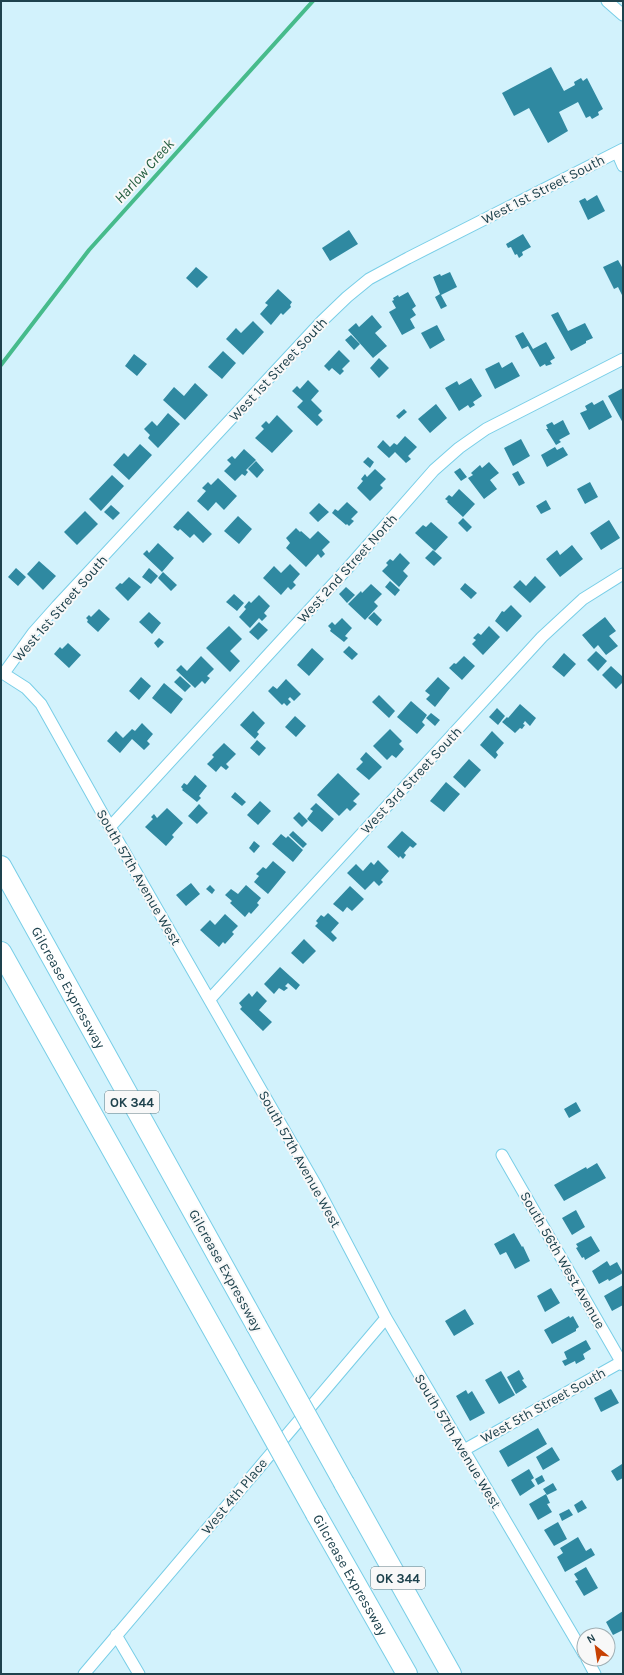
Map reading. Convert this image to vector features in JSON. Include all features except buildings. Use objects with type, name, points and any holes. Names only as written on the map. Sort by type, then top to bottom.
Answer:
[{"type":"highway","name":"Gilcrease Expressway","points":[[1,866],[451,1674]]},
{"type":"highway","name":"Gilcrease Expressway","points":[[1,952],[407,1674]]},
{"type":"street","points":[[607,1],[623,15]]},
{"type":"street","points":[[620,151],[623,166]]},
{"type":"street","name":"West 1st Street South","points":[[3,673],[33,633],[57,606],[322,321],[347,297],[369,279],[408,258],[620,151]]},
{"type":"street","name":"West 2nd Street North","points":[[110,828],[346,570],[434,470],[459,448],[486,429],[623,359]]},
{"type":"street","name":"West 3rd Street South","points":[[210,999],[542,637],[583,599],[623,574]]},
{"type":"street","name":"South 57th Avenue West","points":[[3,673],[26,688],[41,704],[110,828],[210,999],[317,1187],[386,1318],[576,1640]]},
{"type":"street","name":"South 56th West Avenue","points":[[502,1155],[622,1362]]},
{"type":"street","name":"West 4th Place","points":[[84,1674],[386,1318]]},
{"type":"street","name":"West 5th Street South","points":[[464,1450],[622,1362]]},
{"type":"street","points":[[116,1635],[139,1674]]},
{"type":"waterway","name":"Harlow Creek","points":[[1,365],[89,250],[313,1]]}]
